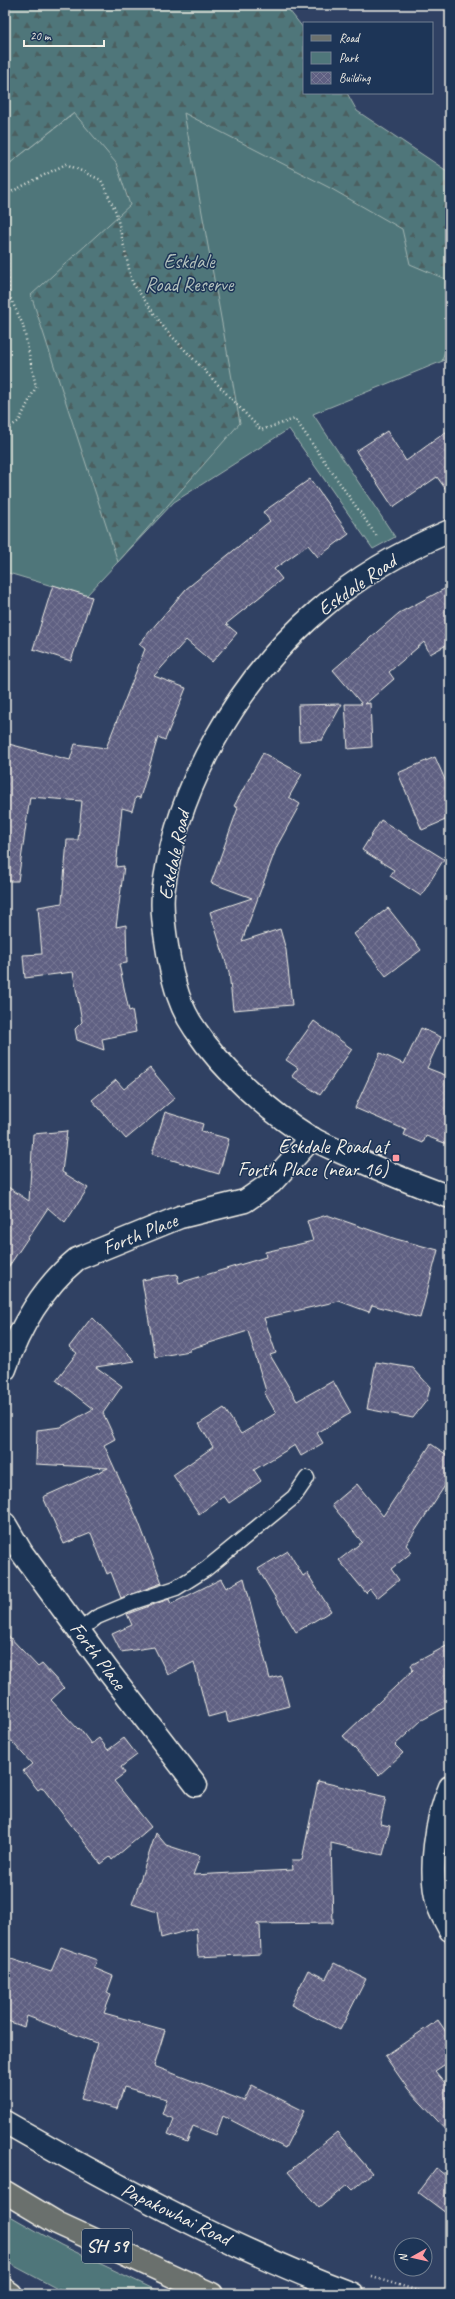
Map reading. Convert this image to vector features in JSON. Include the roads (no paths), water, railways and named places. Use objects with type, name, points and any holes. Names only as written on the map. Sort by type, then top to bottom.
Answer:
[{"type":"main road","name":"SH 59","points":[[5,2192],[57,2224],[212,2294]]},
{"type":"main road","points":[[5,2290],[11,2294]]},
{"type":"street","name":"Eskdale Road","points":[[450,531],[392,559],[354,582],[316,612],[247,687],[209,750],[179,816],[163,896],[166,940],[175,990],[194,1028],[222,1063],[256,1097],[312,1138],[409,1182],[450,1196]]},
{"type":"street","name":"Forth Place","points":[[5,1369],[16,1340],[29,1315],[63,1270],[77,1259],[180,1217],[245,1201],[271,1183],[312,1138]]},
{"type":"street","name":"Forth Place","points":[[5,1524],[22,1553],[79,1631],[196,1785]]},
{"type":"street","points":[[450,1787],[442,1804],[434,1861],[438,1905],[450,1930]]},
{"type":"street","name":"Papakowhai Road","points":[[5,2122],[155,2205],[246,2248],[353,2294]]},
{"type":"lane","points":[[79,1631],[97,1617],[133,1602],[176,1588],[206,1569],[294,1497],[306,1478]]},
{"type":"place","name":"Eskdale Road at Forth Place (near 16)","points":[[396,1158]]},
{"type":"park label","name":"Eskdale Road Reserve","points":[[189,272]]}]
